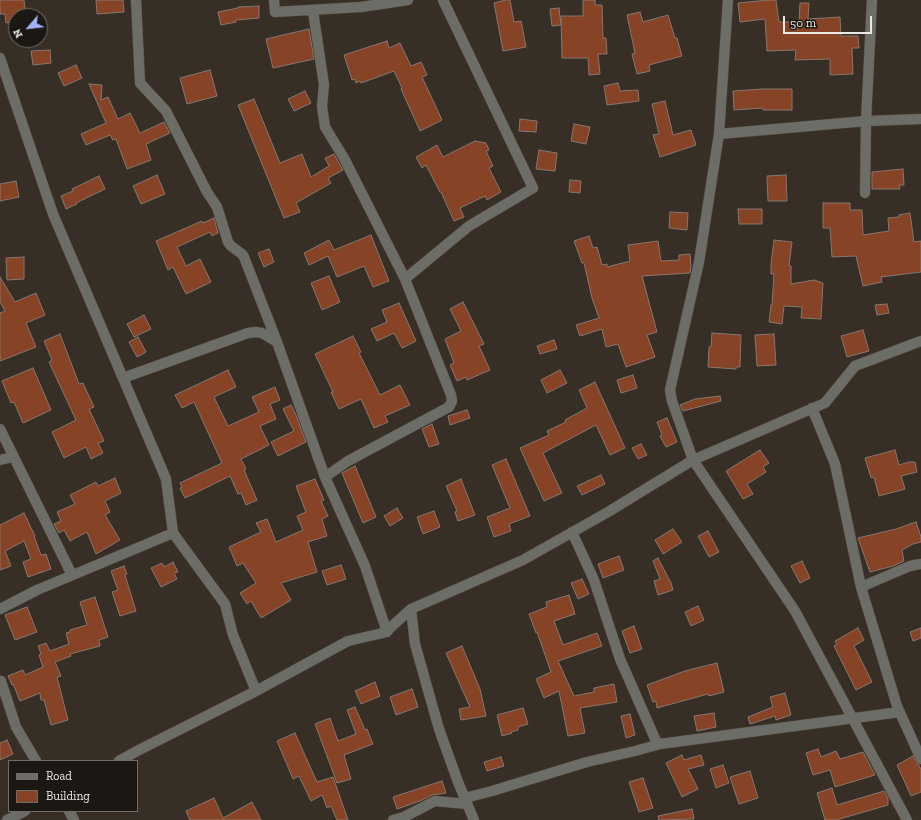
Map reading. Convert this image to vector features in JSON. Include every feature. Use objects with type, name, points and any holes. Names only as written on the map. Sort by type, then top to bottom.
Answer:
[{"type":"street","points":[[136,0],[140,83],[166,111],[207,192],[217,208],[228,242],[244,257],[277,342],[325,477],[366,566],[387,632]]},
{"type":"street","points":[[274,0],[275,12],[361,7],[408,0]]},
{"type":"street","points":[[405,279],[469,226],[533,188],[442,0]]},
{"type":"street","points":[[728,0],[719,134],[699,262],[670,390],[672,401],[693,460],[795,611],[907,820]]},
{"type":"street","points":[[865,193],[866,121],[872,0]]},
{"type":"street","points":[[312,11],[324,84],[322,106],[325,127],[344,158],[405,279],[451,395],[452,401],[449,407],[348,461],[325,477]]},
{"type":"street","points":[[0,58],[53,214],[166,479],[173,533],[225,604],[233,636],[256,691]]},
{"type":"street","points":[[719,134],[866,121],[921,119]]},
{"type":"street","points":[[123,378],[248,333],[262,333],[277,342]]},
{"type":"street","points":[[121,760],[256,691],[348,641],[387,632],[411,609],[523,560],[693,460],[825,403],[855,366],[921,341]]},
{"type":"street","points":[[812,408],[835,464],[861,587],[900,712],[921,759]]},
{"type":"street","points":[[0,429],[72,575]]},
{"type":"street","points":[[0,460],[13,456]]},
{"type":"street","points":[[572,532],[594,580],[620,659],[656,741],[660,744]]},
{"type":"street","points":[[0,609],[37,590],[173,533]]},
{"type":"street","points":[[861,587],[910,566],[921,564]]},
{"type":"street","points":[[411,609],[414,644],[439,729],[474,820]]},
{"type":"street","points":[[1,681],[16,727],[35,760]]},
{"type":"street","points":[[393,820],[404,817],[436,801],[466,801],[587,762],[660,744],[900,712]]},
{"type":"street","points":[[7,820],[23,812]]},
{"type":"building","points":[[0,0],[24,0],[25,8],[8,8],[8,23],[6,23],[5,14],[0,14]]},
{"type":"building","points":[[96,0],[123,0],[124,12],[97,14]]},
{"type":"building","points":[[510,0],[514,22],[521,21],[526,47],[503,51],[494,3]]},
{"type":"building","points":[[583,0],[595,0],[595,5],[602,5],[603,38],[606,38],[607,54],[598,54],[600,74],[589,75],[588,58],[562,58],[561,16],[583,16]]},
{"type":"building","points":[[776,0],[779,22],[799,22],[800,3],[809,3],[808,19],[840,17],[841,36],[858,36],[859,48],[852,48],[853,74],[830,75],[830,59],[795,60],[796,50],[767,51],[765,19],[740,22],[738,3]]},
{"type":"building","points":[[259,6],[259,18],[236,20],[236,22],[221,25],[218,12],[238,7]]},
{"type":"building","points":[[559,8],[561,25],[552,26],[550,9]]},
{"type":"building","points":[[640,12],[643,22],[668,15],[682,56],[649,65],[650,71],[637,74],[632,54],[635,53],[627,15]]},
{"type":"building","points":[[309,29],[314,59],[273,68],[266,39]]},
{"type":"building","points":[[387,41],[389,48],[400,43],[411,66],[421,62],[427,75],[422,77],[442,120],[420,131],[394,71],[361,83],[360,81],[356,83],[355,79],[352,80],[344,55]]},
{"type":"building","points":[[50,50],[51,63],[33,65],[31,51]]},
{"type":"building","points":[[76,65],[82,78],[64,86],[58,73]]},
{"type":"building","points":[[210,70],[217,96],[187,104],[180,78]]},
{"type":"building","points":[[618,83],[620,91],[638,90],[639,101],[607,105],[604,86]]},
{"type":"building","points":[[89,84],[102,85],[101,100],[108,97],[118,119],[130,113],[140,133],[164,122],[170,133],[146,144],[151,160],[127,169],[116,139],[113,140],[110,135],[86,145],[81,134],[106,123]]},
{"type":"building","points":[[792,89],[792,110],[763,110],[763,108],[734,110],[733,91]]},
{"type":"building","points":[[305,91],[311,103],[294,111],[288,99]]},
{"type":"building","points":[[254,99],[280,163],[302,154],[311,177],[329,166],[325,158],[334,154],[343,170],[328,178],[331,183],[296,203],[300,212],[284,218],[238,105]]},
{"type":"building","points":[[665,101],[673,135],[691,130],[696,145],[660,157],[653,135],[659,134],[652,104]]},
{"type":"building","points":[[520,119],[537,121],[536,132],[519,131]]},
{"type":"building","points":[[574,124],[590,127],[586,144],[571,141]]},
{"type":"building","points":[[475,141],[486,143],[489,150],[486,151],[493,166],[489,168],[501,192],[487,200],[485,196],[460,208],[464,217],[454,221],[441,192],[426,165],[422,168],[416,157],[437,145],[443,157]]},
{"type":"building","points":[[539,150],[557,153],[555,171],[536,169]]},
{"type":"building","points":[[903,169],[904,185],[899,185],[900,189],[872,189],[872,172]]},
{"type":"building","points":[[157,175],[165,194],[141,204],[133,186]]},
{"type":"building","points":[[786,175],[787,201],[768,201],[767,176]]},
{"type":"building","points":[[99,176],[105,189],[66,209],[61,196]]},
{"type":"building","points":[[570,180],[581,181],[580,193],[569,192]]},
{"type":"building","points":[[16,181],[19,197],[0,201],[0,184]]},
{"type":"building","points":[[823,203],[850,203],[850,210],[862,210],[863,235],[889,231],[888,218],[899,217],[899,215],[910,213],[914,242],[921,241],[921,272],[881,277],[882,282],[863,286],[856,256],[832,257],[830,228],[823,228]]},
{"type":"building","points":[[738,209],[762,209],[762,224],[739,224]]},
{"type":"building","points":[[670,212],[688,213],[687,230],[669,228]]},
{"type":"building","points":[[214,218],[218,233],[212,236],[210,232],[177,247],[186,266],[200,259],[211,282],[186,294],[173,267],[168,270],[156,241],[202,221],[203,223]]},
{"type":"building","points":[[371,235],[389,281],[373,287],[364,266],[337,277],[328,256],[309,265],[304,253],[329,240],[334,250]]},
{"type":"building","points":[[589,236],[593,248],[597,247],[602,265],[607,264],[607,267],[630,261],[628,245],[658,241],[661,261],[679,260],[679,255],[690,254],[690,273],[642,276],[657,332],[647,335],[655,357],[626,367],[618,344],[606,347],[602,329],[580,336],[576,325],[599,318],[592,298],[584,263],[582,263],[574,241]]},
{"type":"building","points":[[774,240],[792,242],[789,266],[791,266],[791,284],[814,280],[823,283],[821,319],[801,318],[802,307],[784,306],[782,324],[769,322],[772,305],[774,274],[771,274],[771,264]]},
{"type":"building","points":[[269,249],[274,262],[264,267],[258,253]]},
{"type":"building","points":[[24,257],[24,279],[7,280],[6,258]]},
{"type":"building","points":[[329,276],[340,302],[322,310],[311,283]]},
{"type":"building","points":[[0,277],[15,302],[36,293],[45,315],[26,323],[36,347],[0,361],[0,313],[5,311],[0,302]]},
{"type":"building","points":[[463,302],[484,344],[479,346],[490,370],[467,380],[466,377],[457,381],[450,365],[454,363],[445,339],[461,331],[450,309]]},
{"type":"building","points":[[399,303],[416,341],[402,348],[394,333],[377,341],[371,329],[387,322],[382,310]]},
{"type":"building","points":[[887,304],[889,313],[877,315],[875,305]]},
{"type":"building","points":[[144,315],[151,329],[134,337],[127,324]]},
{"type":"building","points":[[863,330],[869,351],[847,357],[841,336]]},
{"type":"building","points":[[712,333],[741,335],[740,367],[736,367],[736,369],[708,367],[709,347],[711,347]]},
{"type":"building","points":[[60,334],[79,384],[83,383],[94,407],[89,409],[104,441],[98,443],[103,453],[91,459],[86,447],[64,458],[52,432],[76,420],[49,362],[52,360],[44,341]]},
{"type":"building","points":[[774,334],[776,365],[757,366],[755,335]]},
{"type":"building","points":[[353,336],[361,352],[359,353],[380,395],[400,385],[410,405],[385,416],[388,422],[374,428],[361,399],[339,409],[331,392],[333,392],[315,354]]},
{"type":"building","points":[[138,337],[146,352],[137,357],[129,342]]},
{"type":"building","points":[[554,340],[557,349],[540,354],[537,346]]},
{"type":"building","points":[[33,368],[51,410],[23,423],[14,402],[11,403],[2,381]]},
{"type":"building","points":[[228,370],[236,387],[214,397],[228,426],[259,412],[252,397],[275,387],[280,400],[270,404],[276,419],[260,426],[269,445],[241,459],[246,469],[244,470],[257,500],[246,505],[241,493],[238,494],[230,476],[185,498],[180,488],[182,487],[180,483],[222,463],[194,402],[182,408],[175,395]]},
{"type":"building","points":[[560,370],[567,383],[547,393],[541,380]]},
{"type":"building","points":[[633,375],[637,388],[621,393],[617,380]]},
{"type":"building","points":[[595,382],[625,448],[610,455],[596,425],[543,453],[562,493],[544,501],[520,448],[549,435],[547,431],[566,422],[565,420],[587,408],[579,390]]},
{"type":"building","points":[[720,396],[721,401],[683,411],[680,405],[695,399]]},
{"type":"building","points":[[291,405],[306,442],[278,456],[271,442],[294,431],[283,409]]},
{"type":"building","points":[[467,410],[470,418],[450,425],[448,416]]},
{"type":"building","points":[[667,418],[677,442],[666,447],[660,436],[662,435],[657,422]]},
{"type":"building","points":[[432,424],[439,444],[429,447],[422,429]]},
{"type":"building","points":[[641,444],[647,455],[638,459],[632,448]]},
{"type":"building","points":[[760,450],[769,463],[763,467],[766,472],[747,484],[753,494],[743,499],[726,471]]},
{"type":"building","points":[[895,450],[899,465],[915,462],[917,472],[901,476],[905,489],[879,496],[874,477],[871,478],[865,458]]},
{"type":"building","points":[[506,459],[530,516],[509,524],[511,531],[494,537],[487,517],[510,508],[492,465]]},
{"type":"building","points":[[355,466],[376,517],[363,523],[342,473]]},
{"type":"building","points":[[601,475],[605,484],[582,495],[577,486]]},
{"type":"building","points":[[115,478],[121,493],[105,501],[110,512],[105,515],[120,540],[96,554],[87,532],[70,541],[64,530],[59,533],[54,524],[61,521],[57,512],[75,504],[70,495],[96,482],[98,486]]},
{"type":"building","points":[[315,479],[324,500],[321,501],[328,516],[322,519],[327,536],[308,542],[317,572],[281,583],[291,600],[261,618],[251,601],[247,604],[240,593],[256,583],[243,563],[237,566],[229,547],[261,532],[256,523],[267,519],[276,542],[303,530],[297,516],[306,512],[296,486]]},
{"type":"building","points":[[461,479],[475,515],[458,521],[455,512],[457,511],[446,486]]},
{"type":"building","points":[[397,508],[403,518],[390,526],[384,516]]},
{"type":"building","points":[[434,511],[440,527],[423,534],[417,517]]},
{"type":"building","points":[[24,513],[35,536],[41,555],[46,554],[51,569],[28,577],[23,562],[31,559],[24,541],[5,551],[11,566],[0,570],[0,525]]},
{"type":"building","points":[[916,522],[921,537],[921,542],[913,544],[902,550],[904,561],[893,566],[870,572],[858,538],[896,529]]},
{"type":"building","points":[[673,529],[682,542],[663,554],[655,540]]},
{"type":"building","points":[[708,531],[719,552],[709,557],[698,536]]},
{"type":"building","points":[[619,556],[624,570],[603,578],[598,564]]},
{"type":"building","points":[[658,558],[673,590],[658,595],[654,581],[660,579],[653,561]]},
{"type":"building","points":[[802,561],[810,578],[800,583],[791,566]]},
{"type":"building","points":[[173,562],[178,572],[174,573],[177,579],[161,587],[151,568],[162,563],[164,567]]},
{"type":"building","points":[[341,565],[346,579],[327,585],[322,571]]},
{"type":"building","points":[[124,566],[127,574],[125,575],[136,611],[120,616],[112,592],[118,590],[111,571]]},
{"type":"building","points":[[582,579],[589,594],[578,599],[571,583]]},
{"type":"building","points":[[569,595],[575,614],[554,621],[563,645],[597,633],[602,646],[558,661],[574,696],[594,692],[594,688],[614,684],[617,702],[580,708],[585,733],[568,736],[559,691],[544,698],[536,679],[551,672],[529,614],[547,607],[546,602]]},
{"type":"building","points":[[95,597],[108,637],[99,640],[100,646],[70,654],[71,656],[55,662],[61,676],[57,677],[68,720],[51,725],[44,700],[41,700],[40,693],[20,701],[8,676],[23,670],[25,675],[43,667],[38,646],[46,643],[50,651],[69,644],[66,633],[70,632],[70,630],[87,625],[80,602]]},
{"type":"building","points":[[698,606],[704,620],[691,626],[685,612]]},
{"type":"building","points":[[27,607],[37,632],[15,640],[5,615]]},
{"type":"building","points":[[634,626],[642,649],[630,653],[622,631]]},
{"type":"building","points":[[858,628],[864,640],[854,646],[872,682],[856,690],[834,646],[837,644],[835,641]]},
{"type":"building","points":[[921,628],[921,638],[913,641],[910,632]]},
{"type":"building","points":[[462,646],[480,689],[486,716],[461,720],[459,709],[470,707],[446,653]]},
{"type":"building","points":[[717,663],[724,692],[709,696],[708,694],[657,708],[656,701],[653,702],[647,685],[685,671]]},
{"type":"building","points":[[375,682],[380,696],[361,704],[355,691]]},
{"type":"building","points":[[412,689],[418,707],[396,715],[390,697]]},
{"type":"building","points":[[785,693],[791,715],[776,720],[775,716],[750,724],[748,717],[773,707],[770,697]]},
{"type":"building","points":[[355,707],[373,744],[344,755],[351,779],[337,783],[315,724],[330,718],[338,741],[356,734],[347,710]]},
{"type":"building","points":[[523,708],[528,724],[518,727],[518,730],[511,732],[512,733],[502,736],[497,715]]},
{"type":"building","points":[[714,713],[716,727],[697,731],[694,716]]},
{"type":"building","points":[[630,714],[635,735],[626,738],[621,716]]},
{"type":"building","points":[[295,733],[317,782],[333,777],[348,820],[337,820],[331,806],[327,808],[322,795],[311,801],[299,776],[293,779],[277,741]]},
{"type":"building","points":[[7,740],[13,754],[0,760],[0,743]]},
{"type":"building","points":[[818,749],[821,757],[836,751],[840,759],[863,752],[875,775],[835,787],[830,770],[813,775],[806,753]]},
{"type":"building","points":[[682,755],[684,760],[701,755],[704,765],[688,769],[698,789],[682,797],[666,763]]},
{"type":"building","points":[[913,756],[921,769],[921,792],[911,796],[897,765]]},
{"type":"building","points":[[501,757],[504,766],[487,771],[484,762]]},
{"type":"building","points":[[723,765],[729,783],[716,788],[710,769]]},
{"type":"building","points":[[750,771],[758,798],[739,804],[730,777]]},
{"type":"building","points":[[643,778],[653,808],[639,812],[629,782]]},
{"type":"building","points":[[442,781],[446,793],[432,795],[397,809],[393,797]]},
{"type":"building","points":[[832,788],[837,805],[884,791],[888,798],[888,805],[836,820],[825,820],[817,793]]},
{"type":"building","points":[[214,798],[223,818],[252,802],[261,820],[190,820],[186,811]]},
{"type":"building","points":[[692,809],[694,819],[659,820],[658,816]]}]
